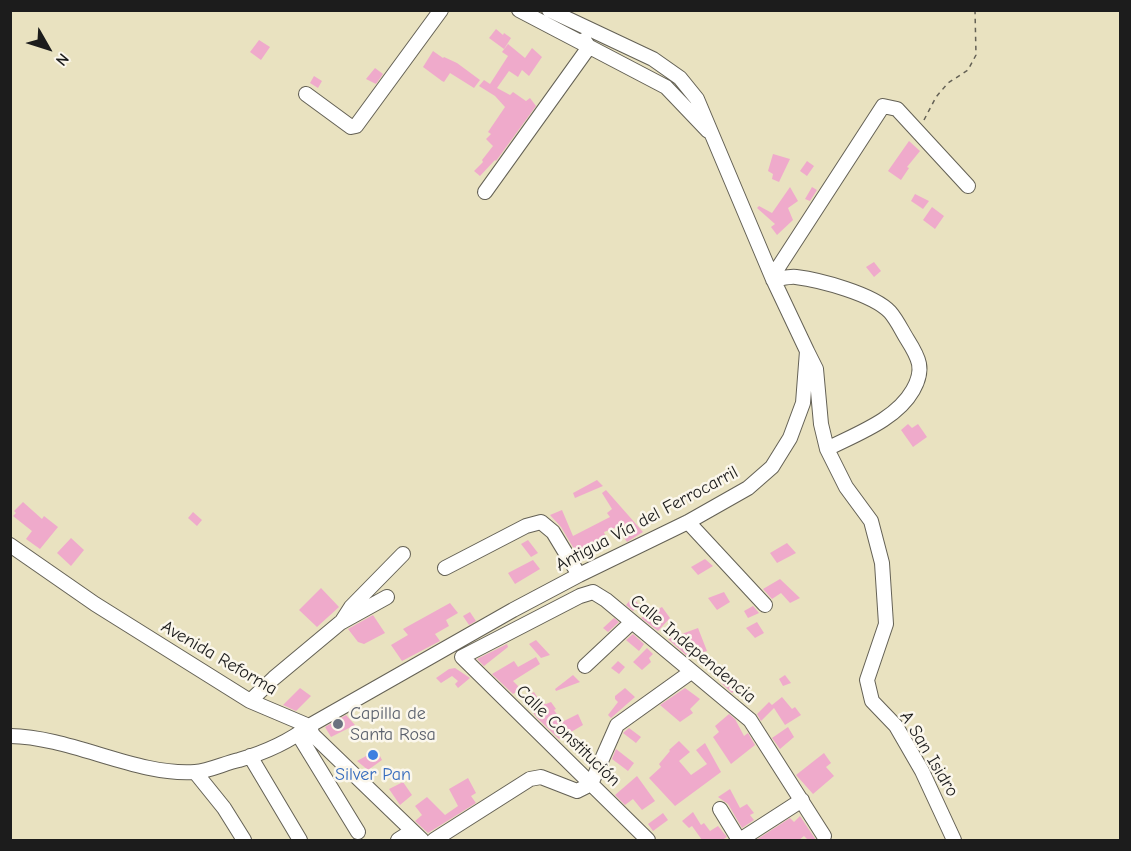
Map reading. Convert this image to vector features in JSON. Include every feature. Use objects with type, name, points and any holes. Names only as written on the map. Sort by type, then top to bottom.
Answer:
[{"type":"street","points":[[306,94],[351,127],[356,126],[441,10]]},
{"type":"street","points":[[519,10],[666,87],[715,140]]},
{"type":"street","name":"Antigua Vía del Ferrocarril","points":[[10,736],[79,747],[150,768],[195,772],[250,756],[303,730],[579,574],[688,522],[748,488],[772,467],[790,438],[803,403],[807,351],[773,278],[697,99],[680,78],[653,59],[549,10]]},
{"type":"street","points":[[572,22],[589,47]]},
{"type":"street","points":[[485,192],[589,47]]},
{"type":"street","points":[[773,278],[884,106],[897,110],[968,186]]},
{"type":"street","points":[[773,278],[795,277],[858,292],[874,300],[890,312],[919,357],[920,372],[914,389],[903,404],[872,427],[827,449]]},
{"type":"street","name":"A San Isidro","points":[[807,351],[816,369],[821,424],[827,449],[846,487],[871,521],[882,563],[886,624],[867,680],[872,701],[896,726],[922,771],[954,840]]},
{"type":"street","points":[[445,568],[526,526],[541,522],[553,532],[579,574]]},
{"type":"street","points":[[688,522],[765,605]]},
{"type":"street","name":"Avenida Reforma","points":[[10,545],[95,604],[250,701],[313,735],[417,836]]},
{"type":"street","points":[[340,623],[351,607],[403,554]]},
{"type":"street","name":"Calle Independencia","points":[[523,627],[580,596],[593,592],[606,600],[750,720],[824,836]]},
{"type":"street","points":[[250,701],[340,623],[387,597]]},
{"type":"street","points":[[513,610],[523,627]]},
{"type":"street","points":[[585,666],[632,622]]},
{"type":"street","name":"Calle Constitución","points":[[523,627],[462,657],[648,840]]},
{"type":"street","points":[[434,840],[530,779],[541,777],[578,791],[591,784],[617,725],[691,672]]},
{"type":"street","points":[[303,730],[332,788],[358,832]]},
{"type":"street","points":[[250,756],[300,840]]},
{"type":"street","points":[[195,772],[224,808],[244,840]]},
{"type":"street","points":[[332,788],[352,773]]},
{"type":"street","points":[[720,809],[740,840],[802,800]]},
{"type":"street","points":[[398,840],[417,836]]},
{"type":"path","points":[[918,131],[936,97],[948,83],[968,70],[976,55],[975,10]]},
{"type":"building","points":[[496,29],[511,38],[504,49],[489,38]]},
{"type":"building","points":[[259,40],[270,47],[261,60],[250,52]]},
{"type":"building","points":[[508,44],[525,58],[532,48],[542,57],[529,76],[522,70],[518,77],[509,71],[497,88],[510,95],[513,92],[526,101],[530,98],[536,106],[496,161],[480,176],[474,171],[493,146],[486,139],[491,134],[488,132],[505,107],[495,96],[479,86],[484,80],[490,84],[508,56],[502,52]]},
{"type":"building","points":[[433,51],[457,63],[480,80],[474,88],[450,73],[444,82],[423,67]]},
{"type":"building","points":[[375,68],[383,74],[376,84],[366,79]]},
{"type":"building","points":[[314,76],[322,81],[318,88],[310,83]]},
{"type":"building","points":[[909,141],[920,151],[907,167],[909,168],[901,180],[888,171]]},
{"type":"building","points":[[773,154],[790,159],[779,182],[772,179],[773,174],[768,171]]},
{"type":"building","points":[[807,161],[814,166],[807,176],[800,171]]},
{"type":"building","points":[[790,187],[798,201],[788,208],[793,220],[777,235],[771,227],[775,224],[757,208],[759,206],[772,213]]},
{"type":"building","points":[[812,187],[817,190],[810,201],[805,199]]},
{"type":"building","points":[[915,194],[929,201],[923,209],[911,201]]},
{"type":"building","points":[[932,207],[944,216],[935,229],[923,220]]},
{"type":"building","points":[[874,262],[881,271],[874,277],[866,267]]},
{"type":"building","points":[[908,424],[912,428],[918,424],[927,437],[913,447],[901,430]]},
{"type":"building","points":[[597,480],[603,486],[575,498],[573,493]]},
{"type":"building","points":[[606,490],[643,532],[627,542],[617,527],[604,532],[605,535],[593,544],[598,552],[588,558],[587,555],[580,559],[561,527],[550,515],[562,510],[573,536],[610,517],[607,513],[612,509],[602,493]]},
{"type":"building","points":[[23,502],[42,519],[44,516],[58,527],[40,549],[26,539],[32,531],[13,516],[16,513],[14,511]]},
{"type":"building","points":[[193,512],[202,520],[197,526],[188,518]]},
{"type":"building","points":[[71,538],[84,550],[71,566],[57,553]]},
{"type":"building","points":[[528,540],[538,553],[531,557],[521,544]]},
{"type":"building","points":[[787,543],[796,553],[777,563],[770,553]]},
{"type":"building","points":[[705,559],[713,566],[698,575],[691,567]]},
{"type":"building","points":[[533,560],[540,569],[515,584],[508,573]]},
{"type":"building","points":[[780,579],[800,598],[790,603],[781,593],[772,599],[763,589]]},
{"type":"building","points":[[321,588],[339,607],[317,627],[299,610]]},
{"type":"building","points":[[724,592],[730,602],[717,610],[708,598]]},
{"type":"building","points":[[632,598],[639,604],[633,611],[626,605]]},
{"type":"building","points":[[450,603],[458,613],[446,620],[449,626],[435,634],[440,641],[402,661],[391,645],[408,635],[403,629]]},
{"type":"building","points":[[753,606],[759,613],[748,618],[744,611]]},
{"type":"building","points":[[662,607],[670,618],[658,631],[641,618]]},
{"type":"building","points":[[470,612],[476,621],[469,625],[463,616]]},
{"type":"building","points":[[373,615],[385,633],[364,644],[358,642],[348,629]]},
{"type":"building","points":[[614,618],[619,622],[608,632],[603,628]]},
{"type":"building","points":[[757,622],[764,633],[755,638],[746,628]]},
{"type":"building","points":[[698,628],[707,651],[687,656],[668,639]]},
{"type":"building","points":[[633,634],[644,644],[639,651],[626,640]]},
{"type":"building","points":[[536,640],[550,655],[541,658],[529,644]]},
{"type":"building","points":[[507,644],[508,647],[484,666],[477,659]]},
{"type":"building","points":[[647,648],[653,654],[649,658],[651,662],[642,670],[633,662]]},
{"type":"building","points":[[536,657],[540,664],[513,681],[521,689],[513,694],[492,674],[514,661],[518,667]]},
{"type":"building","points":[[618,661],[625,667],[619,674],[611,668]]},
{"type":"building","points":[[455,668],[470,678],[458,688],[455,684],[458,681],[452,676],[441,683],[436,678],[449,669]]},
{"type":"building","points":[[573,675],[580,682],[556,691],[555,689]]},
{"type":"building","points":[[728,675],[739,686],[732,693],[720,682]]},
{"type":"building","points":[[785,675],[791,683],[783,686],[779,679]]},
{"type":"building","points":[[300,688],[311,696],[296,711],[283,705]]},
{"type":"building","points":[[625,688],[635,697],[611,718],[608,715],[618,702],[615,696]]},
{"type":"building","points":[[685,688],[700,699],[690,709],[693,713],[680,722],[660,705]]},
{"type":"building","points":[[534,692],[541,703],[551,702],[562,722],[578,714],[583,725],[559,739],[537,718],[523,698]]},
{"type":"building","points":[[782,697],[792,709],[795,707],[801,715],[785,725],[774,708],[761,721],[757,714],[769,702],[772,705]]},
{"type":"building","points":[[729,714],[735,719],[744,736],[748,733],[755,745],[731,764],[713,737],[719,732],[715,726]]},
{"type":"building","name":"Capilla de Santa Rosa","points":[[346,715],[355,725],[331,737],[325,727]]},
{"type":"building","points":[[788,727],[794,737],[780,749],[772,738]]},
{"type":"building","points":[[629,728],[641,737],[636,743],[623,733]]},
{"type":"building","points":[[679,741],[690,752],[679,761],[691,775],[707,764],[696,750],[705,743],[721,772],[675,806],[649,778],[661,767],[659,764]]},
{"type":"building","points":[[616,749],[634,763],[628,771],[612,759]]},
{"type":"building","name":"Silver Pan","points":[[377,750],[382,760],[368,770],[357,761]]},
{"type":"building","points":[[824,753],[831,763],[826,767],[834,776],[813,794],[796,775]]},
{"type":"building","points":[[637,776],[655,801],[642,810],[633,799],[625,805],[615,795]]},
{"type":"building","points":[[468,778],[476,793],[471,796],[476,803],[428,833],[415,821],[422,815],[415,806],[427,797],[445,815],[458,806],[449,789]]},
{"type":"building","points":[[403,782],[412,795],[400,805],[389,789]]},
{"type":"building","points":[[730,789],[740,808],[747,804],[754,813],[750,815],[754,820],[742,828],[728,804],[718,797]]},
{"type":"building","points":[[693,812],[701,825],[704,823],[710,831],[718,826],[727,837],[722,840],[702,840],[692,826],[689,828],[682,821]]},
{"type":"building","points":[[663,813],[668,820],[653,831],[648,824]]},
{"type":"building","points":[[800,816],[816,840],[808,840],[804,836],[799,840],[756,840],[790,818],[794,822]]},
{"type":"place","name":"Capilla de Santa Rosa","points":[[338,724]]},
{"type":"place","name":"Silver Pan","points":[[373,755]]}]
